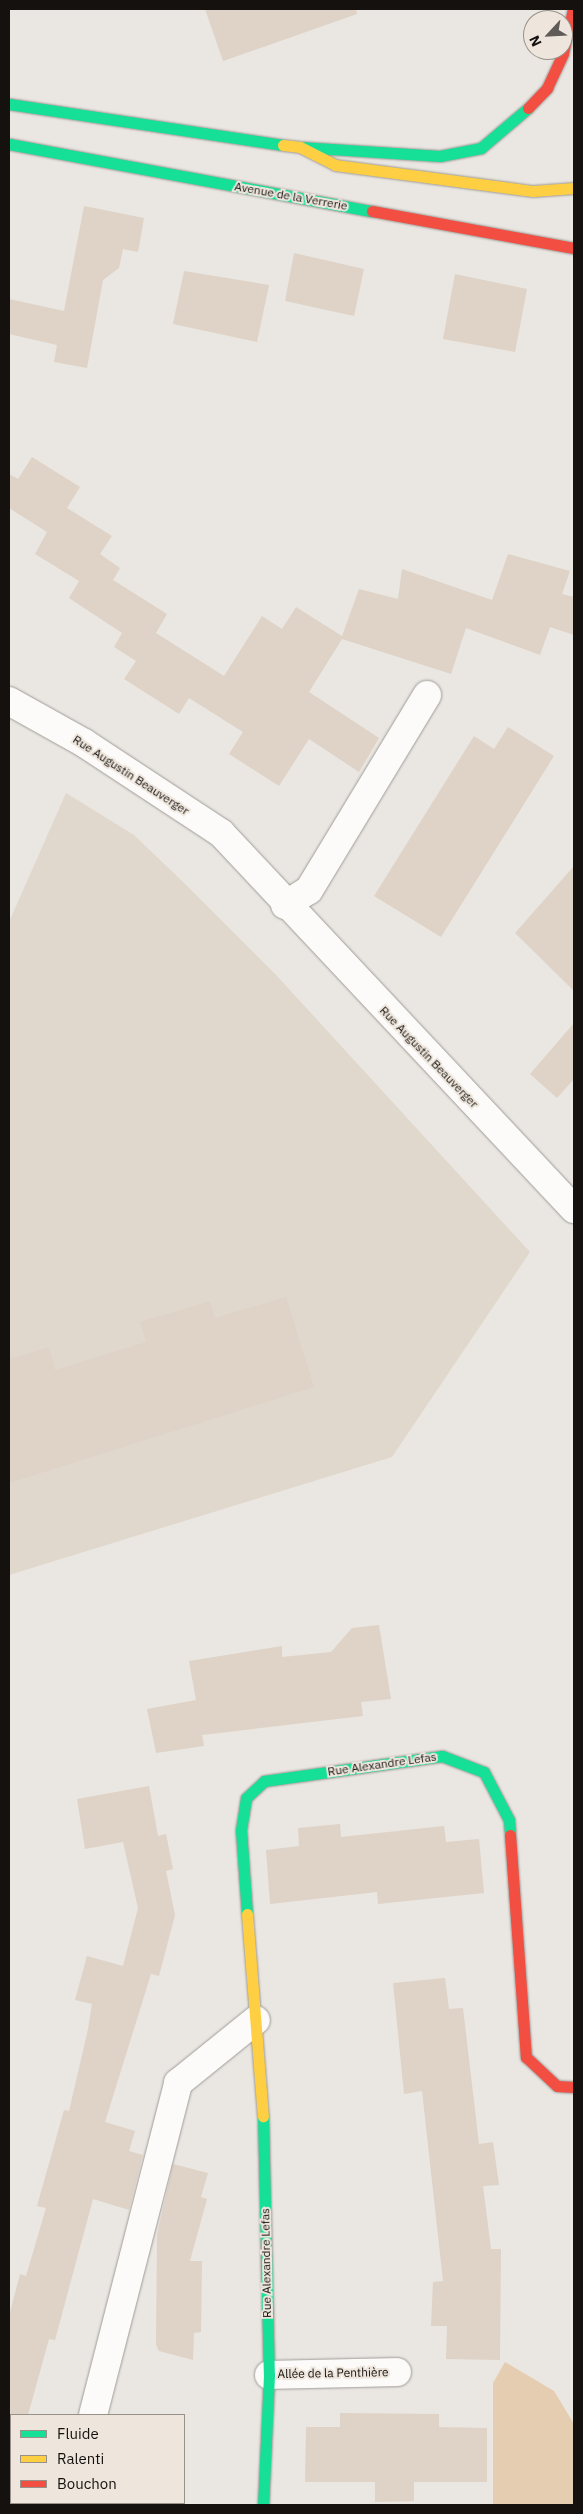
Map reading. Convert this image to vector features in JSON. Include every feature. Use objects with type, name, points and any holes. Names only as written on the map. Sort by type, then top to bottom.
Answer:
[{"type":"main road","points":[[9,104],[300,147],[440,156],[481,148],[507,130],[547,88],[563,53],[573,9]]},
{"type":"main road","name":"Avenue de la Verrerie","points":[[9,144],[574,248]]},
{"type":"main road","points":[[300,147],[336,165],[533,191],[574,188]]},
{"type":"main road","name":"Rue Alexandre Lefas","points":[[263,2505],[269,2375],[256,2020],[241,1830],[246,1798],[264,1781],[442,1756],[484,1772],[509,1820],[526,2057],[557,2086],[574,2087]]},
{"type":"street","points":[[285,905],[309,890],[427,695]]},
{"type":"street","name":"Rue Augustin Beauverger","points":[[9,701],[84,743],[221,833],[285,905],[574,1209]]},
{"type":"street","points":[[93,2414],[178,2083],[256,2020]]},
{"type":"street","name":"Allée de la Penthière","points":[[269,2375],[397,2372]]},
{"type":"shaded area","points":[[66,793],[134,835],[182,881],[277,976],[530,1252],[392,1457],[9,1575],[9,922]]},
{"type":"shaded area","points":[[505,2362],[554,2391],[574,2424],[574,2505],[493,2505],[493,2383]]},
{"type":"building","points":[[205,9],[356,9],[357,14],[223,61]]},
{"type":"building","points":[[84,206],[144,218],[138,252],[123,249],[119,268],[103,280],[87,368],[54,362],[57,345],[9,334],[9,299],[64,311]]},
{"type":"building","points":[[294,253],[364,269],[354,316],[285,301]]},
{"type":"building","points":[[184,271],[269,285],[257,342],[173,324]]},
{"type":"building","points":[[455,274],[527,289],[515,352],[443,339]]},
{"type":"building","points":[[32,457],[80,487],[67,508],[112,536],[100,554],[120,568],[113,580],[167,614],[156,633],[224,676],[262,616],[282,629],[296,607],[342,636],[359,589],[398,599],[402,569],[492,600],[508,554],[570,571],[562,594],[574,597],[574,635],[550,627],[540,655],[466,628],[451,674],[342,639],[309,692],[379,738],[359,772],[309,739],[279,786],[229,754],[243,732],[189,698],[179,714],[124,679],[136,661],[114,647],[122,633],[69,598],[79,581],[35,554],[47,532],[9,508],[9,474],[18,479]]},
{"type":"building","points":[[508,727],[554,756],[441,937],[374,896],[474,736],[494,749]]},
{"type":"building","points":[[574,866],[574,991],[515,933]]},
{"type":"building","points":[[574,1023],[574,1079],[557,1098],[530,1074]]},
{"type":"building","points":[[286,1297],[314,1387],[9,1483],[9,1359],[49,1347],[55,1370],[146,1342],[140,1322],[210,1301],[215,1318]]},
{"type":"building","points":[[379,1625],[391,1699],[361,1702],[363,1716],[202,1735],[204,1746],[156,1753],[147,1709],[196,1700],[189,1661],[282,1646],[282,1657],[331,1652],[352,1628]]},
{"type":"building","points":[[149,1786],[158,1836],[166,1834],[173,1869],[166,1871],[175,1915],[159,1976],[137,1970],[151,1974],[105,2122],[135,2131],[129,2151],[143,2155],[129,2210],[93,2199],[55,2340],[49,2339],[28,2414],[10,2414],[9,2446],[9,2316],[20,2274],[26,2276],[46,2208],[37,2206],[64,2110],[69,2111],[88,2029],[92,2004],[75,2000],[87,1956],[123,1966],[138,1908],[123,1842],[85,1849],[77,1799]]},
{"type":"building","points":[[340,1824],[341,1837],[444,1826],[446,1842],[479,1839],[484,1893],[378,1904],[377,1892],[270,1904],[266,1850],[299,1846],[298,1828]]},
{"type":"building","points":[[445,1978],[449,2009],[463,2008],[479,2144],[493,2142],[499,2185],[483,2186],[491,2249],[501,2249],[500,2360],[446,2359],[447,2326],[431,2326],[433,2282],[443,2281],[422,2091],[404,2094],[393,1983]]},
{"type":"building","points":[[173,2164],[208,2173],[201,2197],[207,2199],[190,2261],[202,2261],[201,2332],[194,2333],[193,2360],[159,2351],[156,2345],[157,2235]]},
{"type":"building","points":[[340,2413],[439,2414],[439,2427],[487,2428],[487,2482],[414,2482],[414,2501],[375,2502],[375,2482],[305,2482],[306,2427],[340,2427]]},
{"type":"traffic: fast","points":[[9,104],[283,145]]},
{"type":"traffic: fast","points":[[300,147],[440,156],[481,148],[528,108]]},
{"type":"traffic: fast","points":[[9,144],[372,211]]},
{"type":"traffic: fast","points":[[247,1914],[241,1830],[246,1798],[264,1781],[442,1756],[484,1772],[509,1820],[510,1835]]},
{"type":"traffic: fast","points":[[263,2116],[269,2375],[263,2505]]},
{"type":"traffic: slow","points":[[283,145],[300,147],[335,165],[533,191],[574,188]]},
{"type":"traffic: slow","points":[[247,1914],[263,2116]]},
{"type":"traffic: jam","points":[[528,108],[547,88],[563,53],[573,9]]},
{"type":"traffic: jam","points":[[372,211],[574,248]]},
{"type":"traffic: jam","points":[[510,1835],[526,2057],[557,2086],[574,2087]]}]
